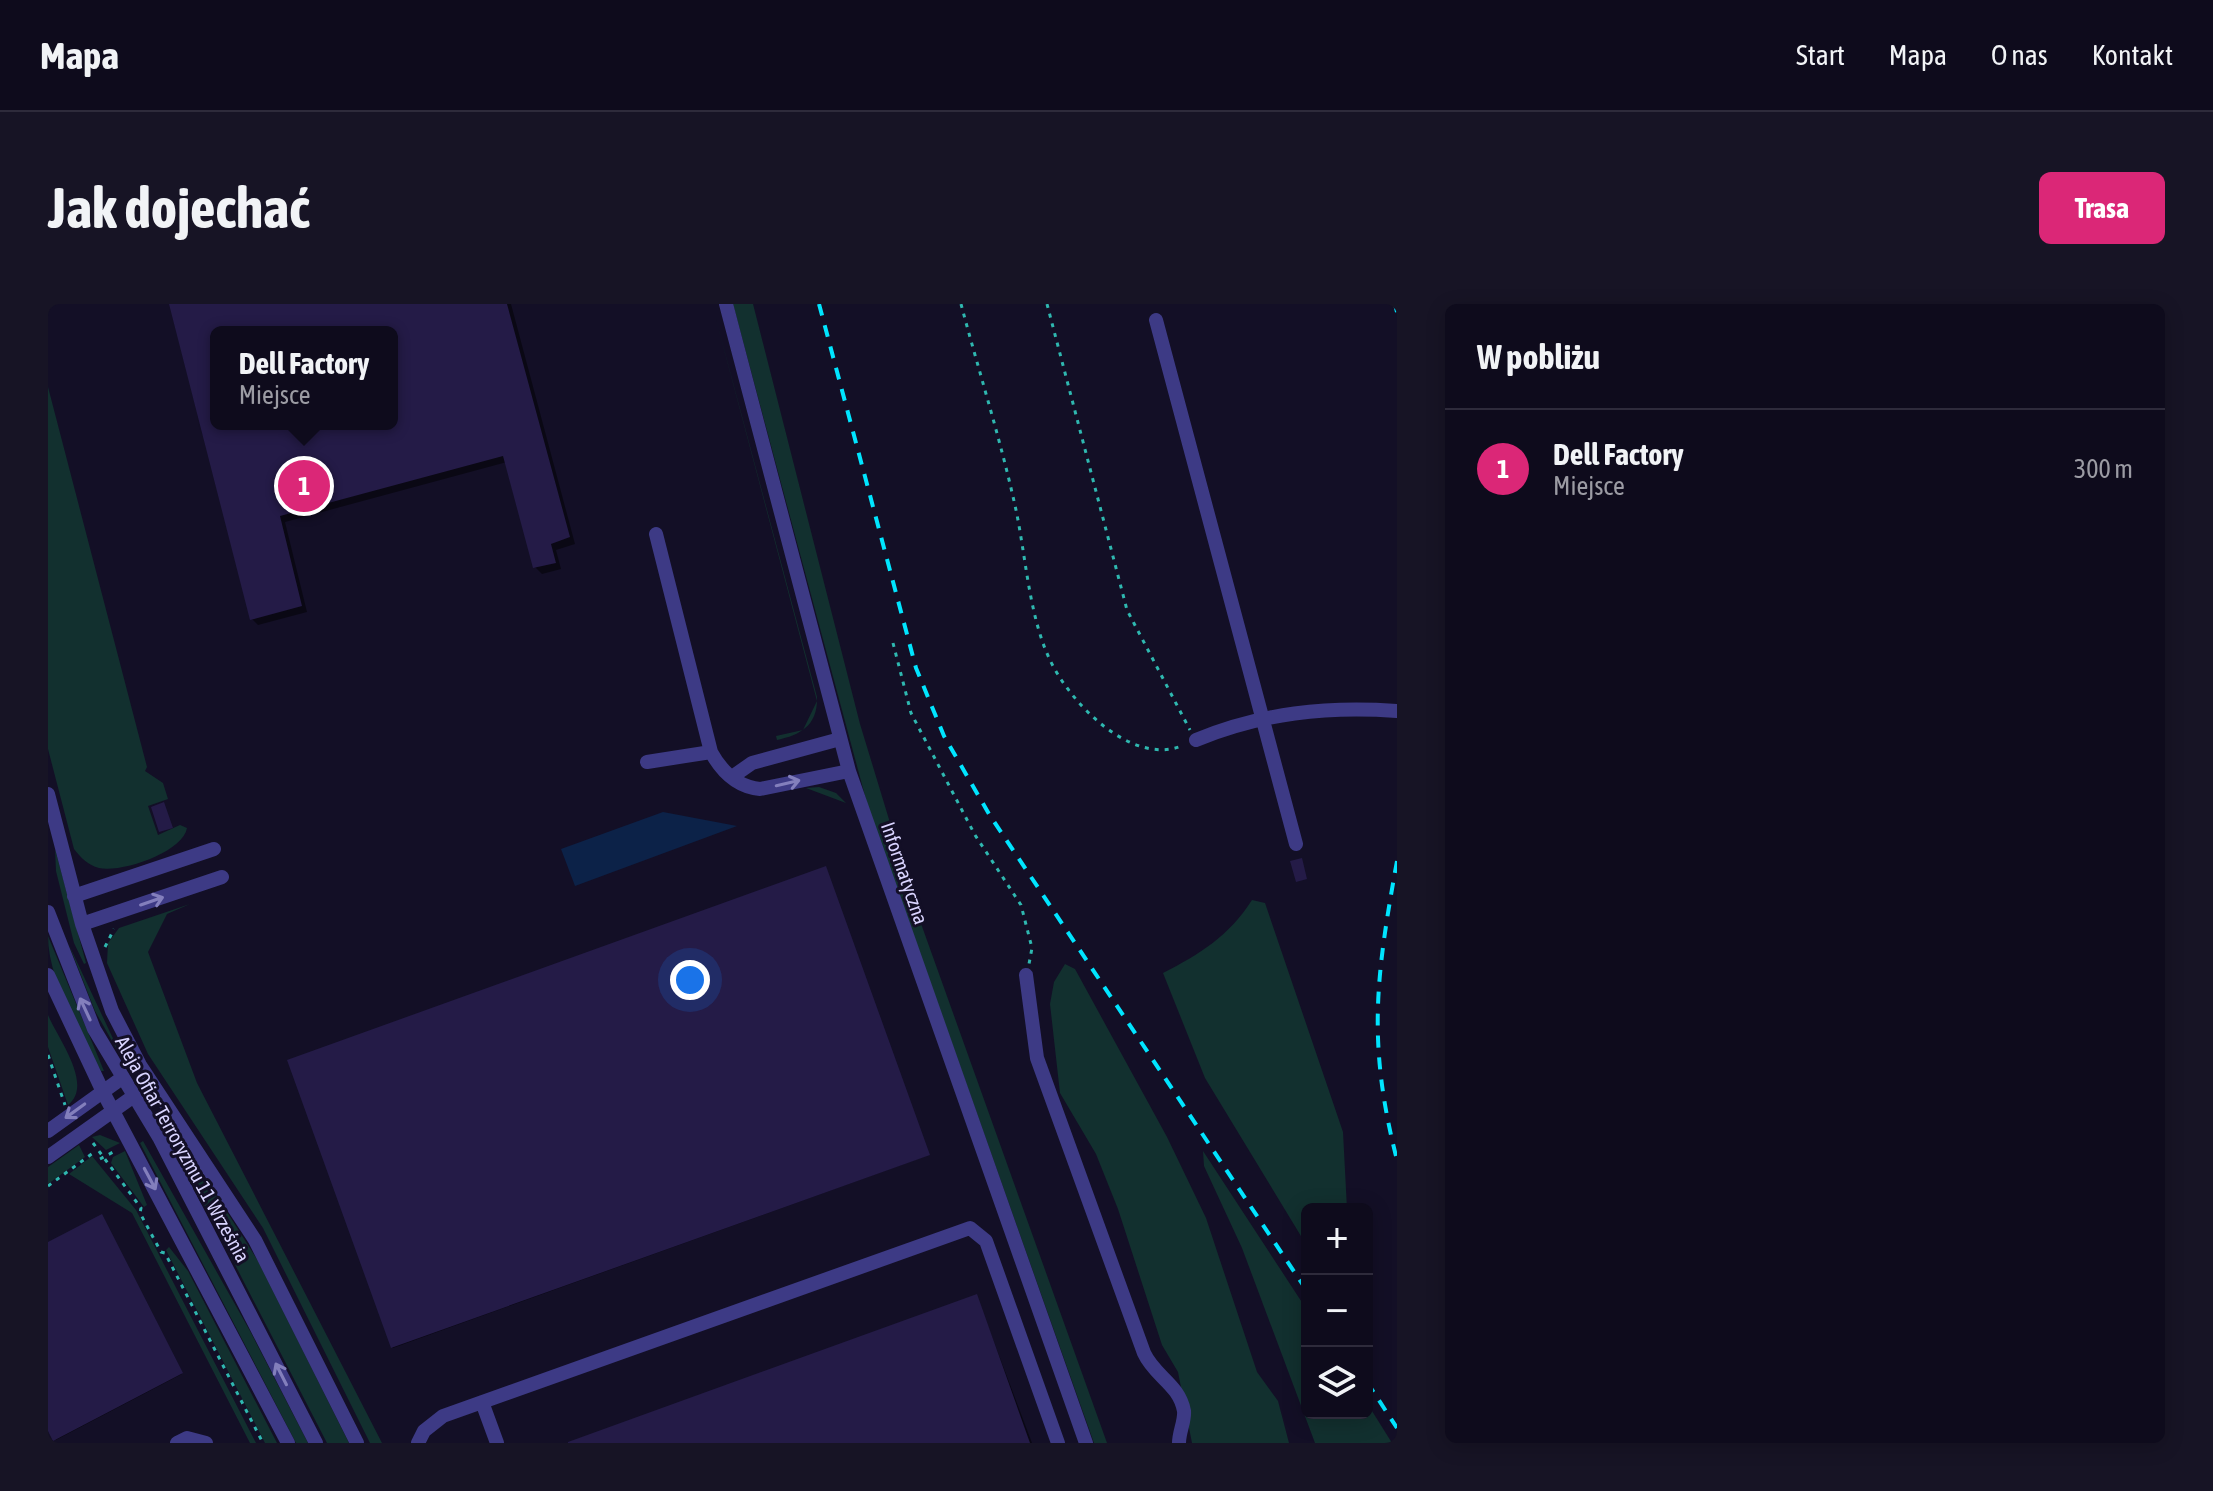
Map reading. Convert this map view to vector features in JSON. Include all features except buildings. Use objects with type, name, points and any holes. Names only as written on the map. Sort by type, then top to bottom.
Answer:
[{"type":"street","name":"Informatyczna","points":[[726,304],[849,771],[1086,1443]]},
{"type":"street","points":[[1156,320],[1296,844]]},
{"type":"street","points":[[656,534],[711,752],[720,768],[746,788],[760,789],[849,771]]},
{"type":"street","points":[[1196,740],[1262,719],[1308,709],[1397,711]]},
{"type":"street","points":[[732,777],[752,763],[840,739]]},
{"type":"street","points":[[647,762],[711,752]]},
{"type":"street","points":[[48,794],[82,924],[112,1011],[132,1051],[255,1240],[357,1443]]},
{"type":"street","points":[[74,896],[214,849]]},
{"type":"street","points":[[82,924],[222,877]]},
{"type":"street","name":"Aleja Ofiar Terroryzmu 11 Września","points":[[48,912],[80,1000],[217,1246],[316,1443]]},
{"type":"street","name":"Aleja Ofiar Terroryzmu 11 Września","points":[[48,975],[112,1110],[288,1443]]},
{"type":"street","points":[[1026,975],[1037,1058],[1144,1353],[1152,1370],[1180,1397],[1185,1415],[1179,1443]]},
{"type":"street","points":[[48,1131],[122,1078]]},
{"type":"street","points":[[48,1157],[134,1096]]},
{"type":"street","points":[[418,1443],[424,1431],[443,1416],[970,1228],[986,1241],[1058,1443]]},
{"type":"street","points":[[482,1402],[497,1443]]},
{"type":"street","points":[[177,1443],[187,1438],[206,1443]]},
{"type":"path","points":[[961,304],[1014,501],[1039,633],[1050,661],[1095,719],[1135,746],[1151,752],[1166,751],[1196,740],[1127,610],[1047,304]]},
{"type":"path","points":[[893,643],[911,713],[975,835],[1021,905],[1032,948],[1026,975]]},
{"type":"path","points":[[103,958],[108,937],[124,922]]},
{"type":"path","points":[[48,1055],[67,1108]]},
{"type":"path","points":[[89,1138],[141,1208],[140,1213],[161,1252],[165,1253],[263,1443]]},
{"type":"path","points":[[102,1158],[124,1146]]},
{"type":"path","points":[[48,1186],[93,1153]]},
{"type":"green space","points":[[712,304],[817,697],[817,700]]},
{"type":"green space","points":[[733,304],[753,304],[860,724],[919,918],[1107,1443],[1094,1443],[868,807]]},
{"type":"green space","points":[[48,387],[147,767],[145,771],[163,783],[168,799],[148,806],[158,835],[180,825],[187,828],[183,837],[163,853],[136,864],[109,869],[95,867],[74,849],[48,749]]},
{"type":"green space","points":[[817,701],[815,715],[803,729]]},
{"type":"green space","points":[[802,730],[794,735],[777,740],[776,736]]},
{"type":"green space","points":[[819,787],[836,793],[846,803],[806,788]]},
{"type":"green space","points":[[55,849],[84,964],[74,943],[56,871]]},
{"type":"green space","points":[[1252,900],[1265,903],[1343,1132],[1347,1203],[1301,1203],[1301,1236],[1205,1078],[1163,973],[1213,943]]},
{"type":"green space","points":[[190,904],[167,914],[148,952],[197,1083],[382,1443],[370,1443],[263,1228],[148,1054],[107,963],[108,943],[119,928]]},
{"type":"green space","points":[[48,936],[104,1071],[101,1071],[59,988],[49,953]]},
{"type":"green space","points":[[69,945],[125,1064],[95,1011]]},
{"type":"green space","points":[[1065,964],[1075,969],[1167,1137],[1206,1218],[1257,1372],[1278,1401],[1289,1443],[1192,1443],[1178,1372],[1162,1345],[1118,1209],[1096,1154],[1060,1093],[1050,1004],[1054,982]]},
{"type":"green space","points":[[48,1015],[76,1074],[75,1096],[68,1105],[48,1047]]},
{"type":"green space","points":[[171,1124],[258,1261],[349,1443],[327,1443],[165,1129]]},
{"type":"green space","points":[[100,1135],[120,1143],[106,1150],[92,1137]]},
{"type":"green space","points":[[143,1141],[250,1331],[308,1443],[296,1443],[140,1143]]},
{"type":"green space","points":[[79,1145],[85,1157],[48,1184],[48,1167]]},
{"type":"green space","points":[[125,1151],[147,1205],[144,1207],[111,1163],[113,1157]]},
{"type":"green space","points":[[1203,1151],[1301,1301],[1301,1406],[1242,1248],[1204,1166]]},
{"type":"green space","points":[[92,1156],[136,1210],[256,1443],[250,1443],[132,1213],[69,1174]]},
{"type":"green space","points":[[169,1247],[188,1271],[277,1443],[265,1443],[166,1250]]},
{"type":"green space","points":[[1373,1413],[1392,1443],[1315,1443],[1306,1419],[1373,1419]]},
{"type":"water","points":[[663,812],[737,826],[575,886],[561,849]]},
{"type":"railway","points":[[819,304],[916,668],[944,736],[989,814],[1301,1282]]},
{"type":"railway","points":[[1395,304],[1397,312]]},
{"type":"railway","points":[[1397,861],[1384,940],[1378,1010],[1381,1080],[1397,1160]]},
{"type":"railway","points":[[1373,1391],[1397,1428]]},
{"type":"place","name":"Dell Factory","points":[[304,486]]}]
